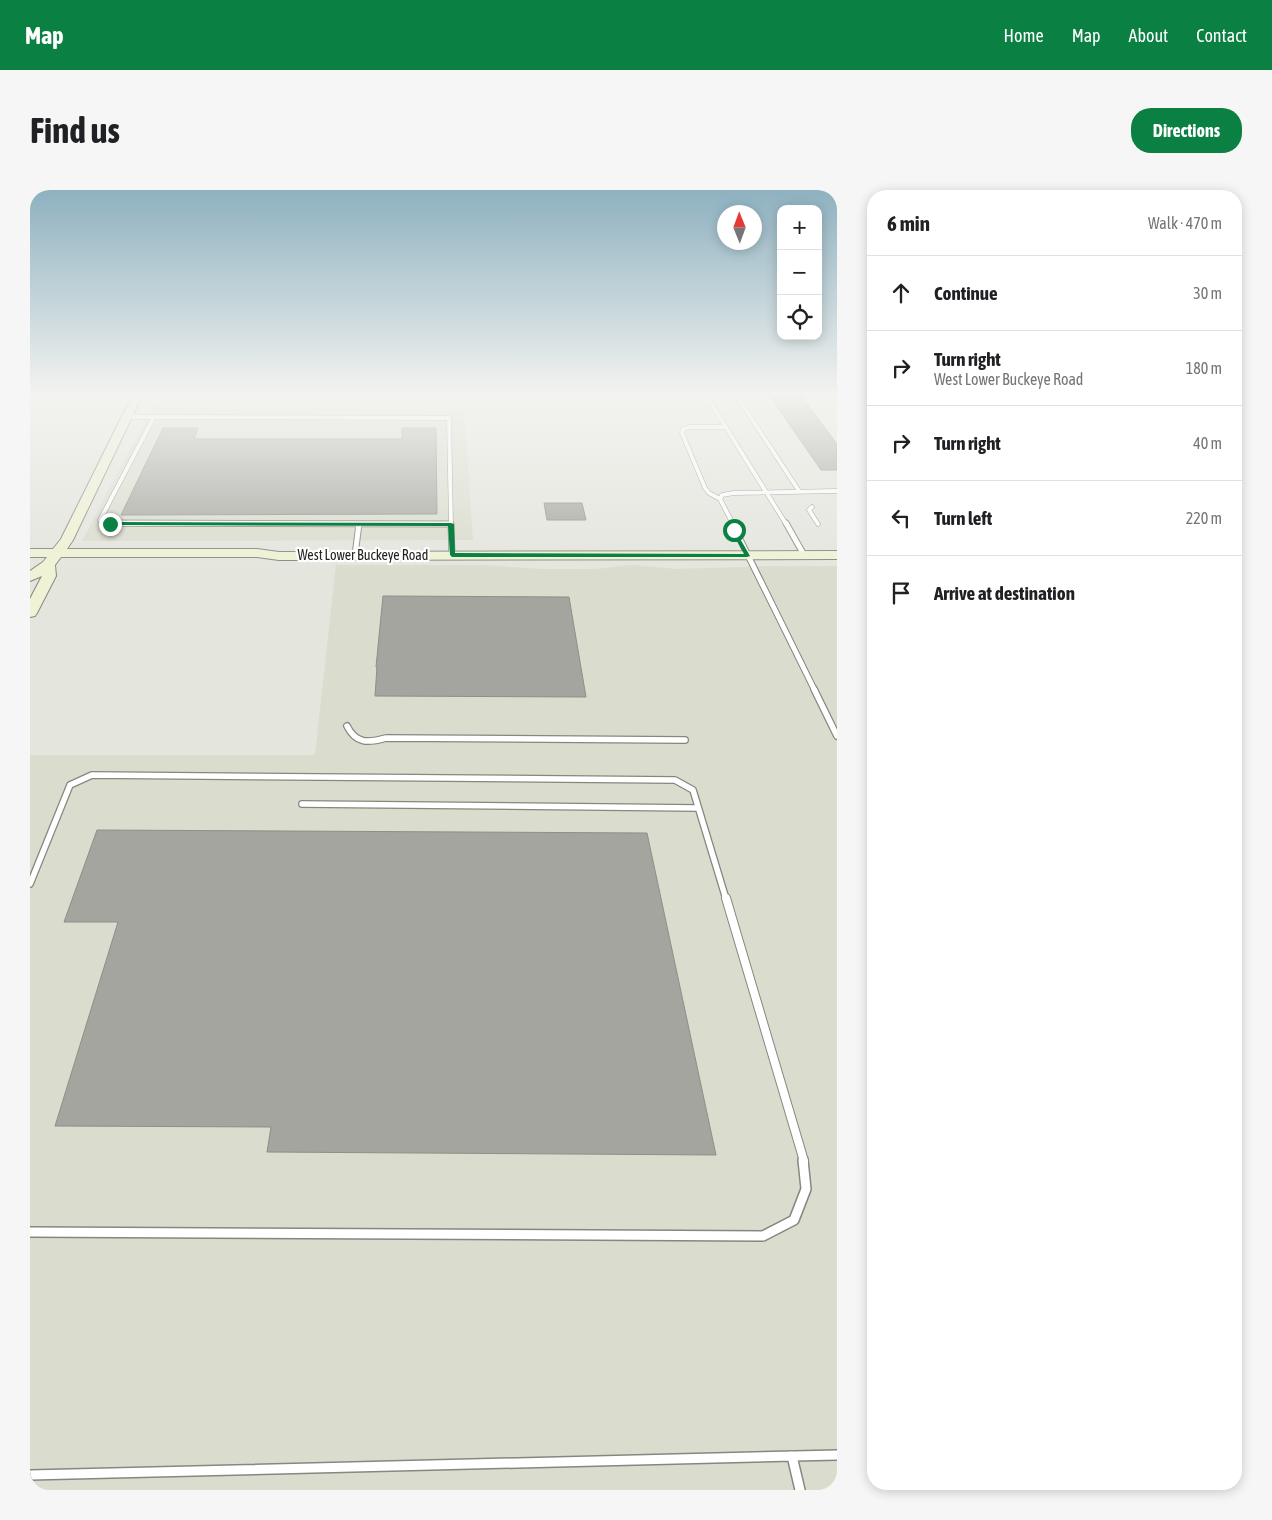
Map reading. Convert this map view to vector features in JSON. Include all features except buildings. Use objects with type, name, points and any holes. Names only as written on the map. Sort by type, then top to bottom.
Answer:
[{"type":"main road","points":[[30,577],[48,565],[67,540],[110,453]]},
{"type":"main road","name":"West Lower Buckeye Road","points":[[30,553],[257,553],[280,556],[837,555]]},
{"type":"main road","name":"West Lower Buckeye Road","points":[[30,565],[237,564],[264,563],[280,556]]},
{"type":"main road","points":[[30,613],[49,576],[48,565]]},
{"type":"lane","points":[[135,453],[100,520],[110,524],[451,524]]},
{"type":"lane","points":[[450,453],[452,555]]},
{"type":"lane","points":[[690,453],[705,488],[709,494],[720,499],[837,736]]},
{"type":"lane","points":[[742,453],[804,555]]},
{"type":"lane","points":[[774,453],[799,491]]},
{"type":"lane","points":[[720,499],[722,495],[727,494],[767,491],[837,491]]},
{"type":"lane","points":[[812,507],[810,510],[818,524]]},
{"type":"lane","points":[[355,555],[360,524]]},
{"type":"lane","points":[[347,726],[350,735],[357,741],[370,743],[386,738],[685,740]]},
{"type":"lane","points":[[30,884],[70,785],[92,775],[675,780],[693,790],[803,1156],[806,1189],[794,1220],[763,1236],[30,1232]]},
{"type":"lane","points":[[302,804],[698,808]]},
{"type":"lane","points":[[30,1475],[837,1455]]},
{"type":"lane","points":[[792,1456],[800,1490]]},
{"type":"shaded area","points":[[128,453],[467,453],[473,540],[82,541]]},
{"type":"shaded area","points":[[336,565],[485,565],[540,569],[595,569],[633,565],[677,569],[837,566],[837,1490],[30,1490],[30,755],[315,755]]},
{"type":"route","points":[[110,524],[451,524],[452,555],[747,556],[734,530]]}]
